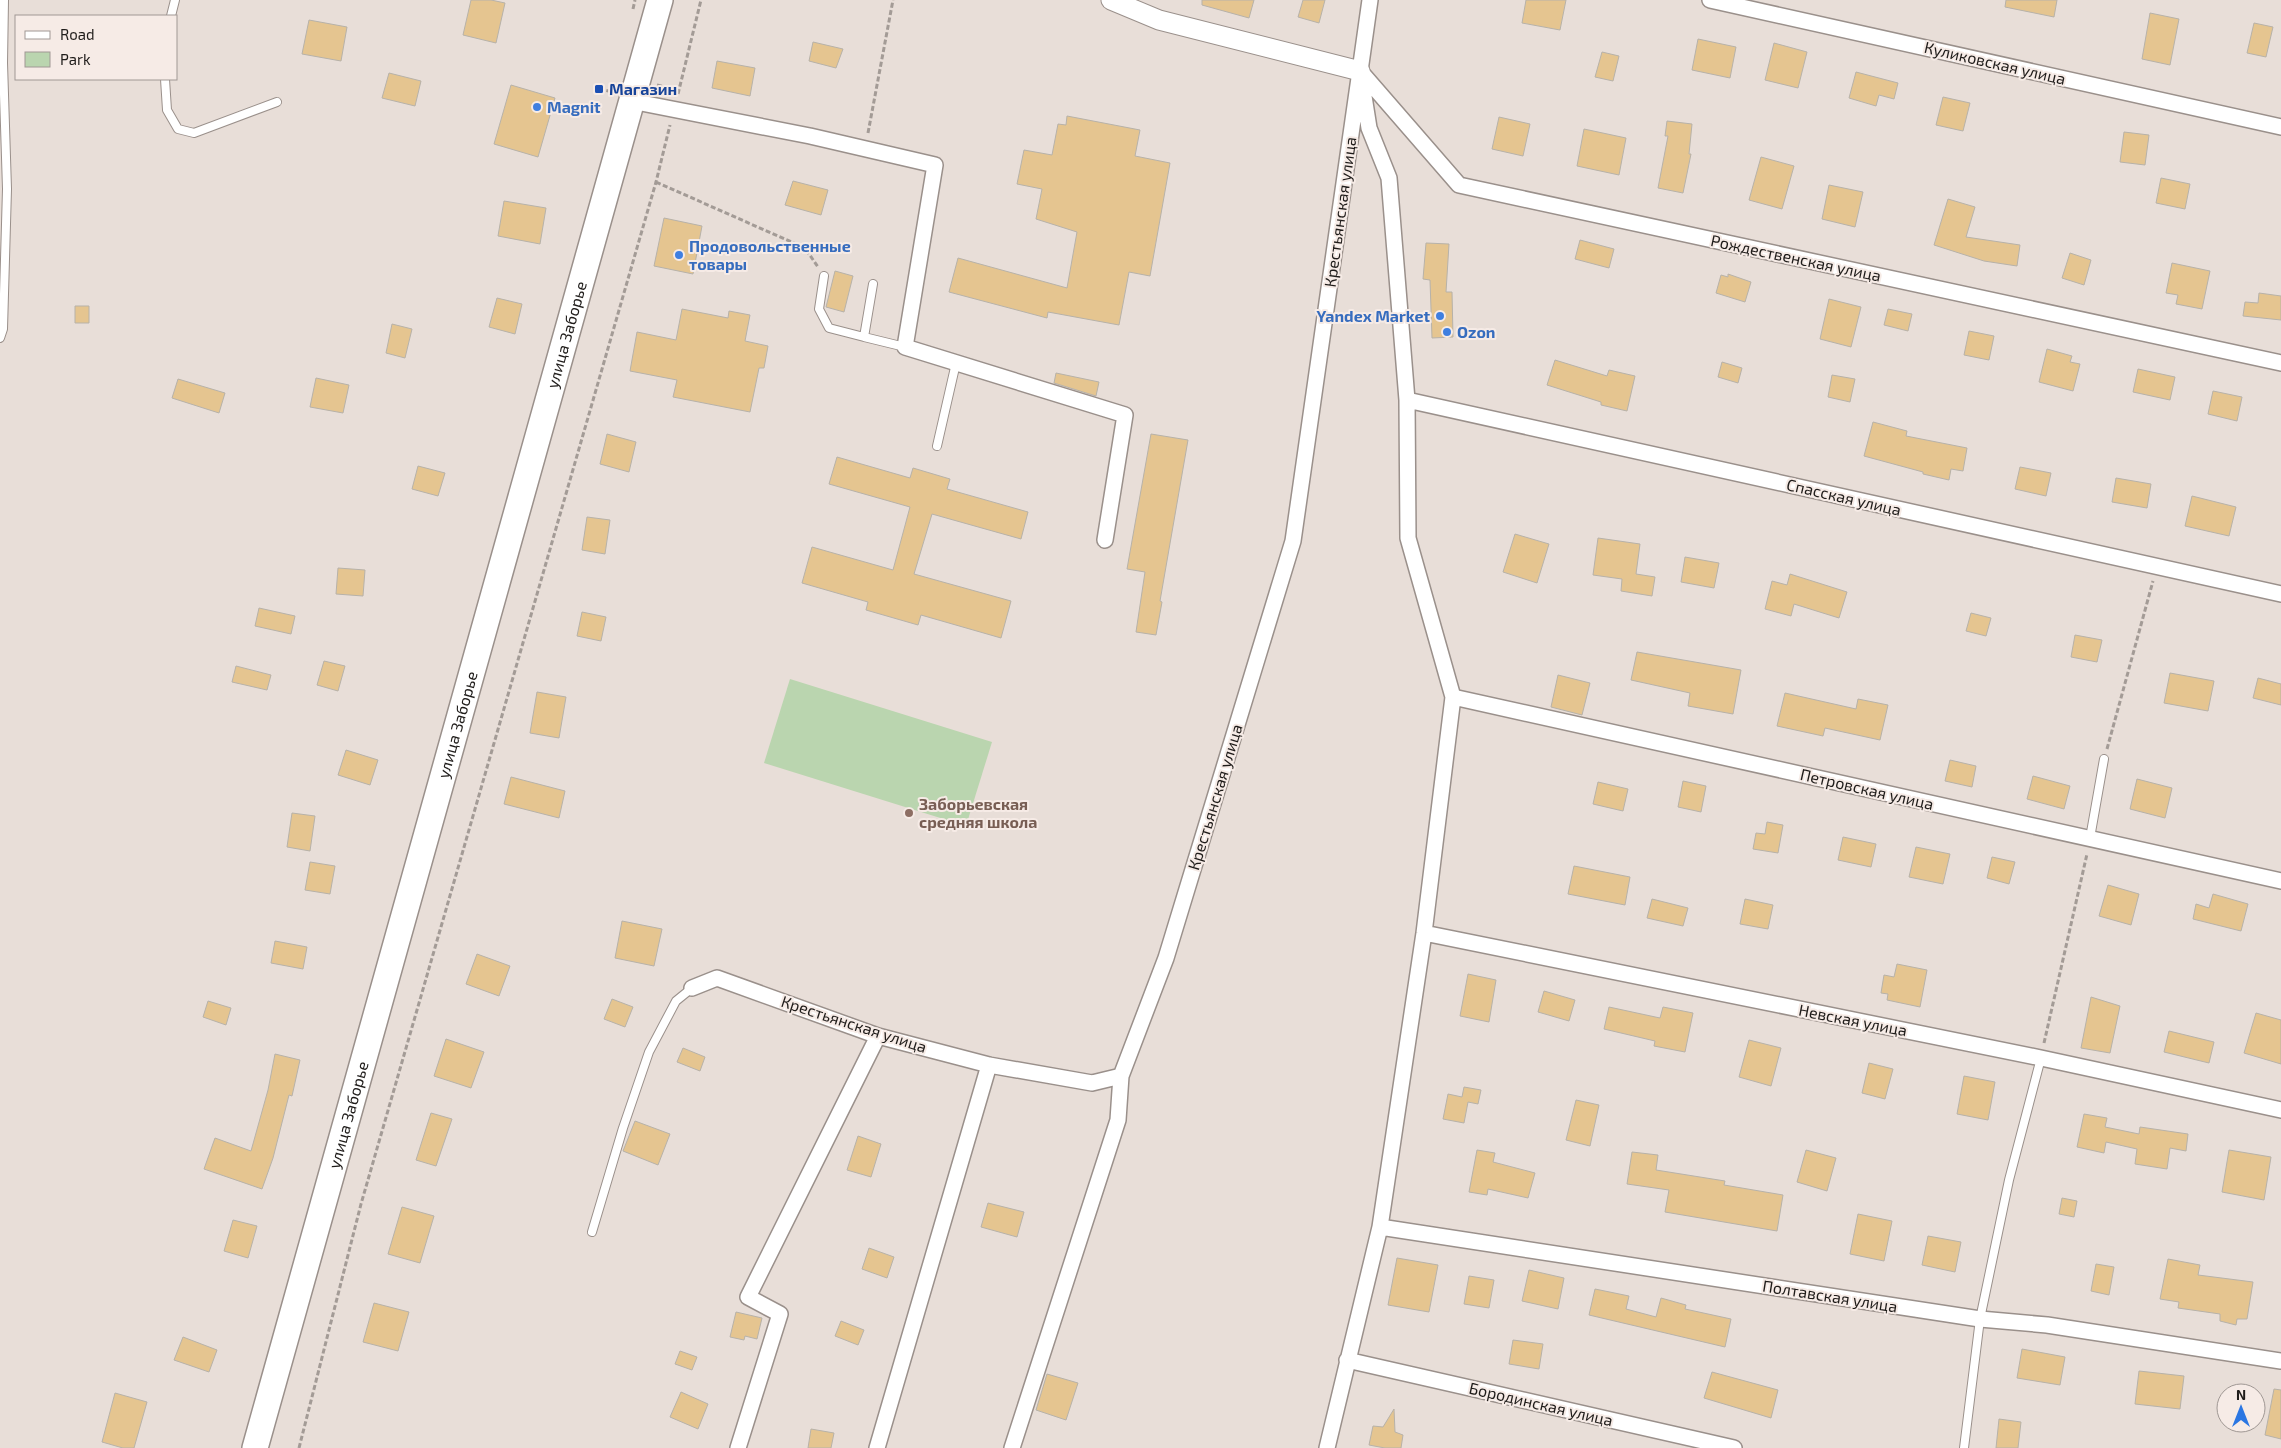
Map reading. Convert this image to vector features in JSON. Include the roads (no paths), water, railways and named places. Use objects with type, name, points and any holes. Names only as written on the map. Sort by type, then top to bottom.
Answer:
[{"type":"main road","name":"улица Заборье","points":[[255,1448],[660,0]]},
{"type":"street","points":[[1111,0],[1159,20],[1360,71],[1368,128],[1389,178],[1407,400],[1408,538],[1452,697],[1424,933],[1380,1227],[1327,1448]]},
{"type":"street","name":"Крестьянская улица","points":[[692,988],[717,978],[878,1036],[989,1065],[1092,1083],[1121,1076],[1166,958],[1293,541],[1370,0]]},
{"type":"street","name":"Куликовская улица","points":[[1710,0],[2281,127]]},
{"type":"street","name":"Рождественская улица","points":[[1360,71],[1459,185],[2281,362]]},
{"type":"street","points":[[632,101],[935,165],[905,347],[1125,415],[1105,540]]},
{"type":"street","name":"Спасская улица","points":[[1407,400],[2281,594]]},
{"type":"street","name":"Петровская улица","points":[[1452,697],[2281,881]]},
{"type":"street","name":"Невская улица","points":[[1424,933],[2041,1058],[2281,1110]]},
{"type":"street","points":[[738,1448],[780,1314],[748,1297],[878,1036]]},
{"type":"street","points":[[876,1448],[989,1065]]},
{"type":"street","points":[[1012,1448],[1118,1120],[1121,1076]]},
{"type":"street","name":"Полтавская улица","points":[[1380,1227],[1980,1319],[2047,1324],[2281,1361]]},
{"type":"street","name":"Бородинская улица","points":[[1347,1360],[1734,1448]]},
{"type":"lane","points":[[0,338],[3,329],[7,190],[3,63],[4,0]]},
{"type":"lane","points":[[171,15],[175,0]]},
{"type":"lane","points":[[165,80],[167,110],[178,129],[194,133],[277,102]]},
{"type":"lane","points":[[824,276],[819,310],[829,328],[905,347]]},
{"type":"lane","points":[[864,337],[873,284]]},
{"type":"lane","points":[[937,446],[956,363]]},
{"type":"lane","points":[[2090,838],[2104,759]]},
{"type":"lane","points":[[592,1232],[623,1128],[650,1052],[676,1001],[692,988]]},
{"type":"lane","points":[[1964,1448],[1980,1319],[2009,1180],[2041,1058]]},
{"type":"place","name":"Магазин","points":[[599,89]]},
{"type":"place","name":"Magnit","points":[[537,107]]},
{"type":"place","name":"Продовольственные товары","points":[[679,255]]},
{"type":"place","name":"Yandex Market","points":[[1440,316]]},
{"type":"place","name":"Ozon","points":[[1447,332]]},
{"type":"place","name":"Заборьевская средняя школа","points":[[909,813]]}]
